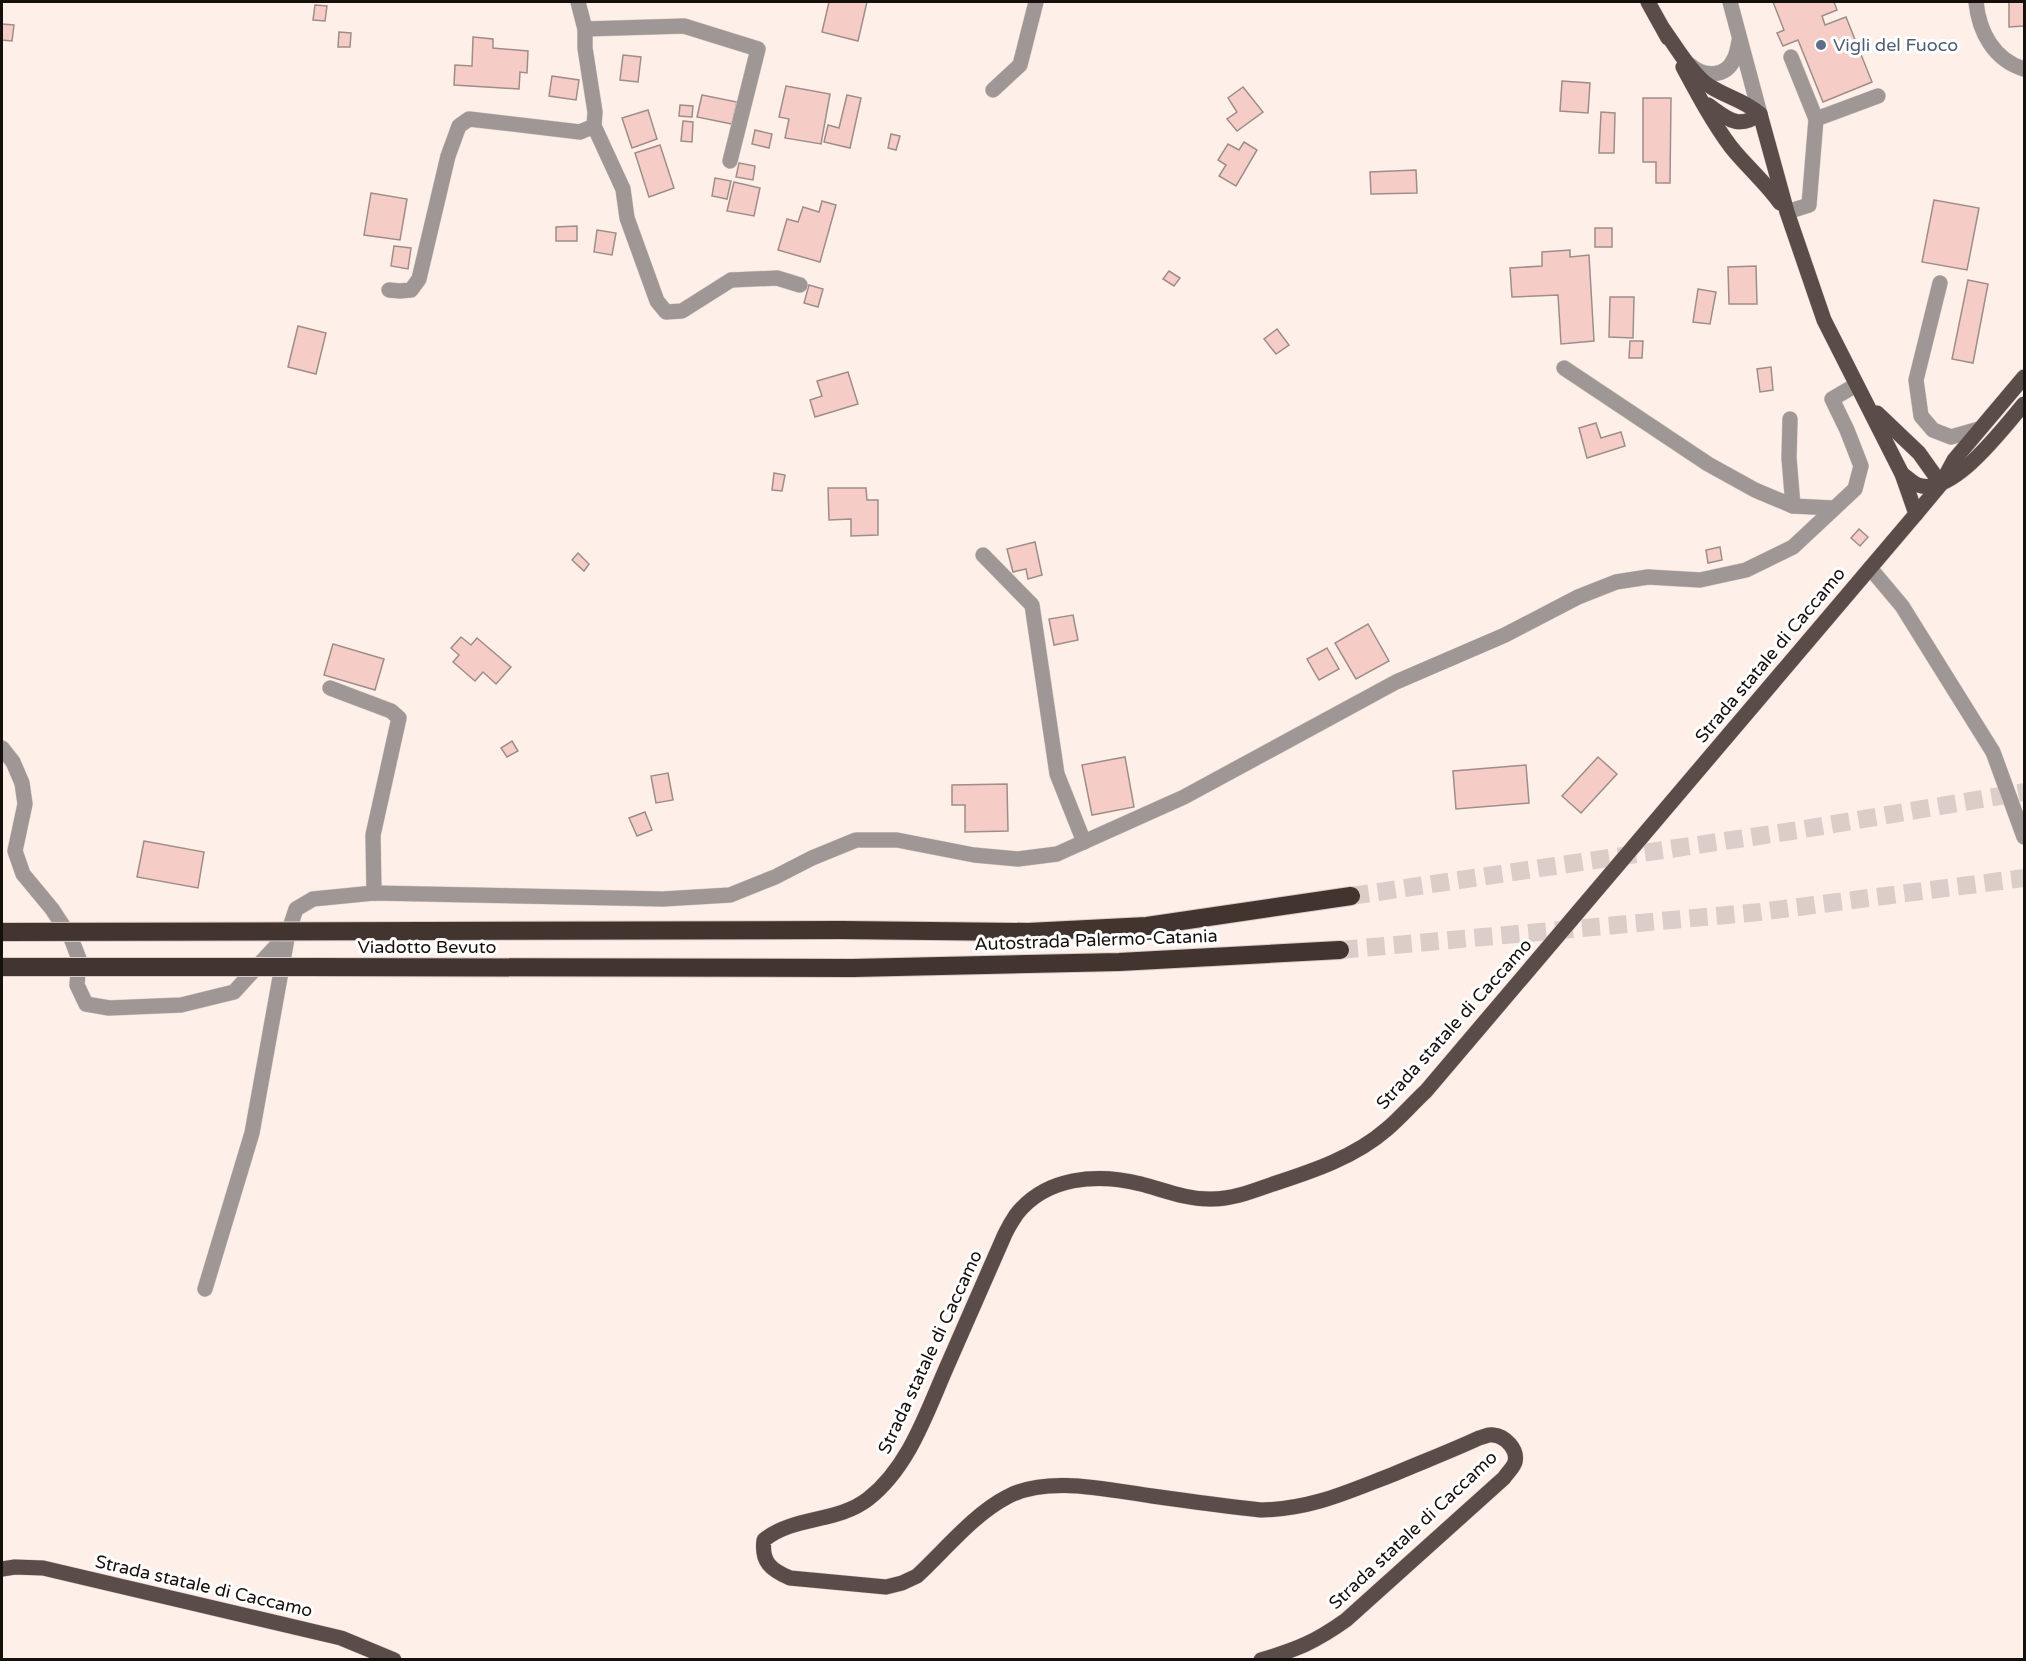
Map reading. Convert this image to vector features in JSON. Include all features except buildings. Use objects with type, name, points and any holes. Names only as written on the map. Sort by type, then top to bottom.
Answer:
[{"type":"highway","name":"Autostrada Palermo-Catania","points":[[842,930],[1028,932],[1147,926],[1351,896]]},
{"type":"highway","name":"Viadotto Bevuto","points":[[2,932],[842,930]]},
{"type":"highway","name":"Autostrada Palermo-Catania","points":[[853,968],[1119,962],[1340,950]]},
{"type":"highway","name":"Viadotto Bevuto","points":[[2,967],[853,968]]},
{"type":"main road","points":[[1648,2],[1701,101],[1732,148],[1769,186],[1787,212]]},
{"type":"main road","points":[[1664,30],[1703,81],[1750,105],[1760,114],[1787,212],[1824,320],[1902,474],[1916,514]]},
{"type":"main road","points":[[1701,101],[1728,118],[1742,123],[1751,121],[1760,114]]},
{"type":"main road","name":"Strada statale di Caccamo","points":[[1262,1659],[1294,1650],[1320,1639],[1346,1620],[1504,1478],[1515,1463],[1515,1451],[1510,1444],[1503,1438],[1492,1434],[1340,1495],[1314,1504],[1287,1509],[1261,1510],[1078,1486],[1044,1486],[1024,1490],[993,1505],[917,1576],[886,1587],[790,1578],[777,1573],[767,1563],[762,1552],[764,1540],[774,1532],[789,1526],[848,1512],[881,1488],[901,1465],[924,1419],[1005,1234],[1017,1214],[1035,1198],[1063,1184],[1093,1177],[1130,1182],[1211,1200],[1240,1195],[1309,1172],[1347,1155],[1386,1130],[1434,1082],[1916,514],[1941,484],[1954,460],[2025,376]]},
{"type":"main road","points":[[1866,402],[1919,453],[1941,484],[1927,486],[1917,484],[1902,474]]},
{"type":"main road","name":"Strada statale di Caccamo","points":[[1941,484],[1966,469],[2025,404]]},
{"type":"main road","points":[[1919,453],[1938,459],[1954,460]]},
{"type":"main road","name":"Strada statale di Caccamo","points":[[2,1569],[43,1568],[341,1638],[394,1659]]},
{"type":"street","points":[[578,2],[585,29],[585,48],[595,112],[594,126],[623,189],[627,218],[647,268],[657,301],[666,312],[682,311],[731,280],[777,278],[800,285]]},
{"type":"street","points":[[993,90],[1020,65],[1036,2]]},
{"type":"street","points":[[1730,2],[1760,114]]},
{"type":"street","points":[[1976,2],[1981,24],[1994,51],[2025,69]]},
{"type":"street","points":[[585,29],[684,26],[758,50],[730,161]]},
{"type":"street","points":[[1689,64],[1696,71],[1705,74],[1722,72],[1734,59],[1739,40]]},
{"type":"street","points":[[1787,212],[1809,205],[1816,119],[1791,57]]},
{"type":"street","points":[[1816,119],[1878,96]]},
{"type":"street","points":[[390,290],[411,290],[419,279],[448,156],[459,126],[469,119],[580,132],[594,126]]},
{"type":"street","points":[[1940,283],[1916,380],[1921,416],[1933,430],[1951,437],[1979,429]]},
{"type":"street","points":[[1564,368],[1708,464],[1755,490],[1793,506],[1833,508]]},
{"type":"street","points":[[205,1289],[252,1133],[288,933],[296,909],[314,899],[374,893],[663,899],[730,895],[776,877],[812,858],[856,840],[897,840],[974,855],[1018,859],[1056,854],[1184,797],[1396,682],[1505,635],[1578,597],[1627,580],[1648,577],[1700,580],[1746,570],[1794,547],[1855,489],[1861,466],[1847,429],[1832,399],[1856,385]]},
{"type":"street","points":[[1790,419],[1789,458],[1793,506]]},
{"type":"street","points":[[982,555],[1032,605],[1058,774],[1084,842]]},
{"type":"street","points":[[1870,568],[1902,606],[1994,752],[2025,837]]},
{"type":"street","points":[[330,688],[391,711],[399,718],[373,835],[374,893]]},
{"type":"street","points":[[2,748],[13,762],[22,783],[25,804],[15,851],[23,874],[52,909],[71,938],[79,959],[77,986],[86,1004],[109,1008],[181,1005],[234,992],[288,933]]},
{"type":"tunnel","points":[[1351,896],[1799,830],[2024,792]]},
{"type":"tunnel","points":[[1340,950],[1760,912],[2024,878]]},
{"type":"place","name":"Vigli del Fuoco","points":[[1821,45]]}]
